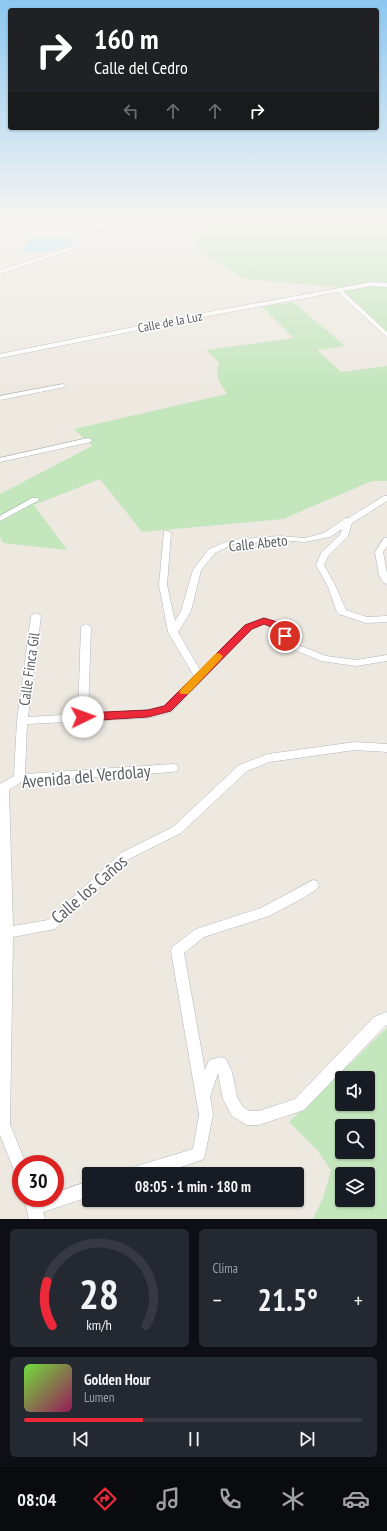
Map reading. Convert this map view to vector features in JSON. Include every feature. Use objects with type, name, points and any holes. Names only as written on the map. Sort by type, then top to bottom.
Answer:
[{"type":"street","name":"Calle de la Luz","points":[[0,356],[203,315],[372,284],[387,285]]},
{"type":"street","points":[[340,291],[387,336]]},
{"type":"street","points":[[0,398],[64,386]]},
{"type":"street","points":[[0,460],[88,440]]},
{"type":"street","name":"Calle Abeto","points":[[174,632],[186,611],[197,570],[212,551],[231,542],[279,538],[304,540],[327,535],[349,520],[387,498]]},
{"type":"street","points":[[0,519],[35,500]]},
{"type":"street","points":[[349,520],[344,536],[324,555],[320,565],[332,587],[342,612],[366,620],[387,619]]},
{"type":"street","points":[[167,533],[163,585],[174,632],[199,676]]},
{"type":"street","points":[[387,540],[379,552],[383,575],[387,581]]},
{"type":"street","name":"Calle Finca Gil","points":[[19,778],[22,721],[36,616]]},
{"type":"street","points":[[22,721],[148,714],[168,709],[248,627],[264,621],[277,626],[293,646],[324,659],[356,663],[387,658]]},
{"type":"street","points":[[83,717],[86,627]]},
{"type":"street","name":"Calle los Caños","points":[[3,934],[51,924],[75,904],[125,856],[177,830],[243,768],[268,758],[355,746],[387,748]]},
{"type":"street","name":"Avenida del Verdolay","points":[[1,788],[19,778],[173,768]]},
{"type":"street","points":[[1,788],[3,1124],[15,1155]]},
{"type":"street","points":[[158,1167],[198,1154],[206,1115],[177,952],[200,933],[265,912],[313,885]]},
{"type":"street","points":[[203,1095],[214,1065],[221,1064],[225,1072],[230,1099],[237,1111],[247,1118],[259,1118],[299,1105],[379,1022],[387,1018]]},
{"type":"street","points":[[35,1208],[82,1191]]},
{"type":"green space","points":[[239,276],[387,276],[387,333],[336,287],[244,279]]},
{"type":"green space","points":[[293,302],[345,346],[317,350],[341,372],[387,366],[387,481],[372,481],[283,519],[142,532],[100,479],[34,505],[67,550],[3,543],[0,537],[0,494],[92,446],[74,429],[227,394],[220,383],[217,373],[219,363],[207,350],[294,338],[262,307]]},
{"type":"green space","points":[[387,1028],[387,1219],[313,1219],[323,1198],[331,1170],[317,1150],[289,1122],[335,1078],[335,1111],[375,1111],[375,1071],[342,1071]]},
{"type":"slow traffic","points":[[184,692],[218,656]]},
{"type":"route","points":[[83,717],[148,714],[168,709],[218,656],[248,627],[264,621],[277,626],[285,636]]}]
